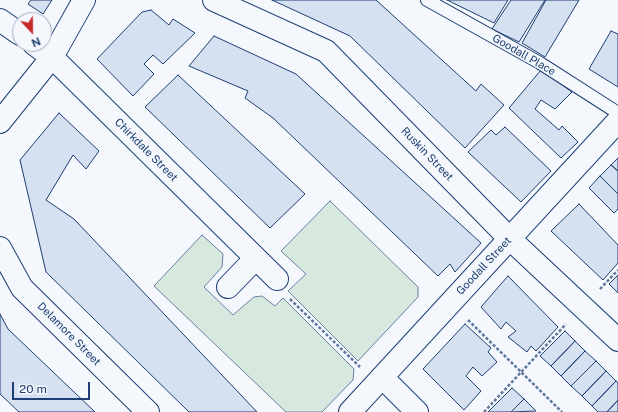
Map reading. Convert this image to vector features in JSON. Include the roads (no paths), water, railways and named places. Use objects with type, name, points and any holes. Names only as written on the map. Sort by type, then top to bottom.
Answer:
[{"type":"street","points":[[0,122],[52,57],[84,0]]},
{"type":"street","name":"Ruskin Street","points":[[214,0],[326,51],[510,238],[618,340]]},
{"type":"street","points":[[0,20],[12,28]]},
{"type":"street","name":"Chirkdale Street","points":[[45,52],[52,57],[276,279]]},
{"type":"street","name":"Goodall Street","points":[[350,412],[618,121]]},
{"type":"street","name":"Delamore Street","points":[[0,248],[22,288],[148,412]]},
{"type":"street","points":[[228,287],[255,259]]},
{"type":"street","points":[[382,377],[416,412]]},
{"type":"lane","name":"Goodall Place","points":[[427,0],[540,63],[618,113]]}]
